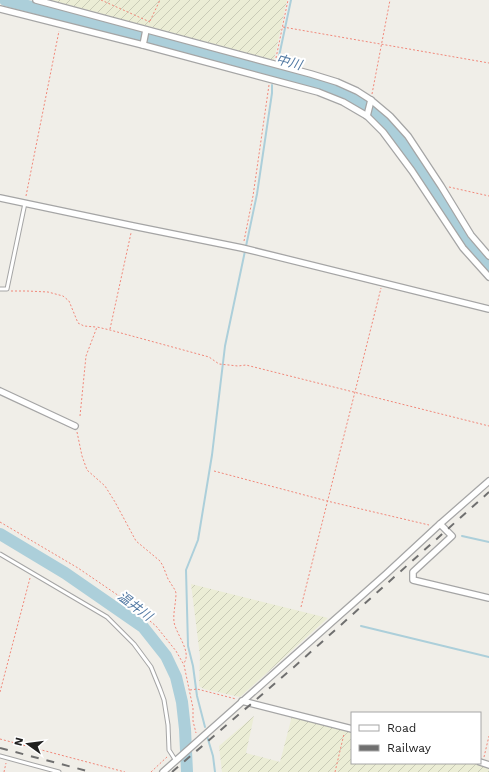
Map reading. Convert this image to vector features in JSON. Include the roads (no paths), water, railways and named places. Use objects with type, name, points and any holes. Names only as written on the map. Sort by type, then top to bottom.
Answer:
[{"type":"street","points":[[36,0],[146,31],[274,64],[336,82],[357,91],[390,116],[408,136],[471,235],[489,256]]},
{"type":"street","points":[[0,9],[143,44],[318,92],[343,102],[367,115],[383,132],[412,171],[463,248],[489,277]]},
{"type":"street","points":[[143,44],[146,31]]},
{"type":"street","points":[[367,115],[371,101]]},
{"type":"street","points":[[0,198],[245,248],[489,308]]},
{"type":"street","points":[[0,392],[75,426]]},
{"type":"street","points":[[163,772],[489,481]]},
{"type":"street","points":[[438,525],[452,536],[413,572],[413,580],[489,598]]},
{"type":"street","points":[[242,701],[349,728]]},
{"type":"street","points":[[481,762],[489,764]]},
{"type":"lane","points":[[0,289],[6,289],[25,203]]},
{"type":"lane","points":[[0,554],[107,617],[134,644],[151,667],[164,700],[168,725],[169,750],[176,761]]},
{"type":"lane","points":[[0,756],[58,772]]},
{"type":"waterway","name":"中川","points":[[5,0],[290,76],[332,89],[356,99],[366,105],[392,130],[413,158],[468,242],[483,262],[489,267]]},
{"type":"waterway","points":[[278,61],[291,0]]},
{"type":"waterway","name":"中川","points":[[274,78],[276,67]]},
{"type":"waterway","name":"中川","points":[[276,79],[277,73]]},
{"type":"waterway","points":[[205,727],[197,696],[193,666],[188,646],[186,570],[198,540],[212,455],[225,346],[257,194],[272,85]]},
{"type":"waterway","name":"温井川","points":[[0,534],[65,573],[143,627],[166,656],[176,677],[182,702],[187,772]]},
{"type":"waterway","points":[[462,536],[489,542]]},
{"type":"waterway","points":[[361,626],[489,657]]},
{"type":"waterway","points":[[207,736],[213,756],[215,772]]},
{"type":"railway","points":[[172,772],[294,667],[489,492]]},
{"type":"railway","points":[[0,748],[91,772]]}]
